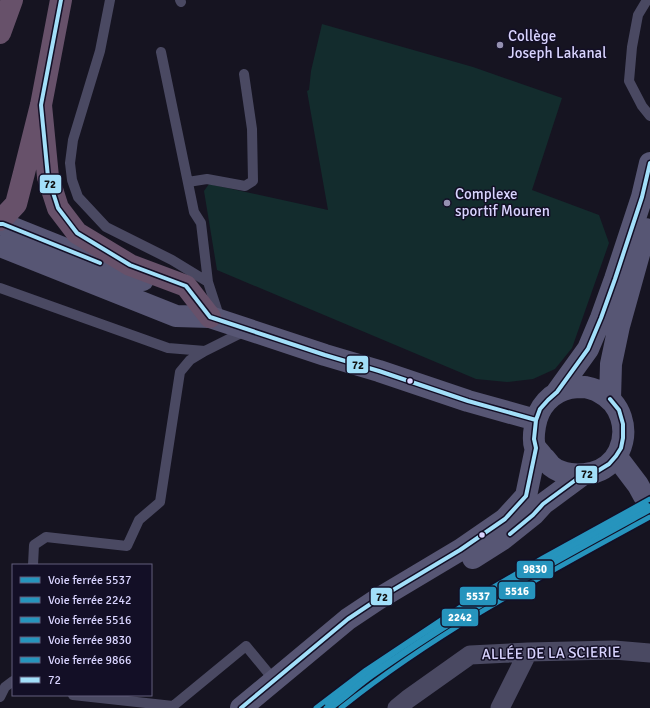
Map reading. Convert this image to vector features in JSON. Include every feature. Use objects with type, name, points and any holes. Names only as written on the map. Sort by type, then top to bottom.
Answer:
[{"type":"highway","points":[[0,33],[12,0]]},
{"type":"highway","points":[[0,220],[16,204],[41,106],[61,0]]},
{"type":"highway","points":[[41,106],[48,177],[58,208],[77,233],[130,265],[186,286],[215,319]]},
{"type":"main road","points":[[241,708],[348,619],[378,599],[460,550],[504,519],[526,496],[536,448],[534,439],[536,420],[540,409],[557,392],[588,350],[615,279],[642,197],[650,163]]},
{"type":"main road","points":[[610,399],[611,364],[650,215]]},
{"type":"main road","points":[[0,224],[182,296],[215,319]]},
{"type":"main road","points":[[0,246],[176,316],[215,319],[468,401],[536,420]]},
{"type":"main road","points":[[260,708],[355,629],[503,540],[533,515],[543,504],[581,476],[596,472],[609,464],[616,456],[623,438],[623,424],[619,410],[610,399],[598,391],[585,387],[570,388],[557,392]]},
{"type":"main road","points":[[536,448],[551,466],[565,474],[581,476]]},
{"type":"main road","points":[[616,456],[638,485],[644,496]]},
{"type":"street","name":"ALLÉE DE LA SCIERIE","points":[[397,708],[470,655],[614,650],[650,653]]},
{"type":"street","points":[[500,708],[528,652]]},
{"type":"lane","points":[[110,0],[100,51],[73,140],[70,163],[72,180],[78,197],[106,227],[172,260],[208,282]]},
{"type":"lane","points":[[646,0],[638,15],[632,47],[629,81],[642,106],[650,116]]},
{"type":"lane","points":[[161,52],[194,212],[201,223],[208,282],[215,319]]},
{"type":"lane","points":[[188,182],[207,179],[245,186],[253,181],[252,129],[244,74]]},
{"type":"lane","points":[[0,288],[168,348],[204,351]]},
{"type":"lane","points":[[33,564],[34,545],[46,538],[127,546],[139,520],[160,502],[180,372],[190,360],[204,351],[247,330]]},
{"type":"lane","points":[[81,696],[172,707],[246,646],[274,680]]},
{"type":"lane","points":[[0,697],[8,686]]},
{"type":"green space","name":"Complexe sportif Mouren","points":[[322,24],[473,67],[562,98],[532,190],[599,215],[609,243],[572,348],[555,369],[533,379],[507,382],[476,379],[217,270],[204,191],[209,184],[328,210],[307,91],[309,90],[311,71]]},
{"type":"rail line","name":"5537","points":[[316,708],[366,670],[468,602],[543,558],[650,499]]},
{"type":"rail line","name":"9866","points":[[327,703],[401,648],[470,604],[540,563],[647,505]]},
{"type":"rail line","name":"9830","points":[[326,708],[369,675],[471,607],[546,563],[650,506]]},
{"type":"rail line","name":"2242","points":[[331,708],[372,676],[439,631],[508,589],[650,510]]},
{"type":"rail line","name":"5516","points":[[341,708],[377,680],[453,629],[531,583],[650,517]]},
{"type":"transit line","name":"72","points":[[61,0],[41,105],[48,177],[58,208],[77,233],[130,265],[186,286],[210,317],[468,401],[536,420]]},
{"type":"transit line","name":"72","points":[[241,708],[348,619],[378,599],[460,550],[505,519],[526,496],[536,448],[534,439],[536,420],[540,409],[557,392],[588,349],[615,279],[642,197],[650,163]]},
{"type":"transit line","name":"72","points":[[0,224],[100,263]]},
{"type":"transit line","name":"72","points":[[510,534],[533,515],[543,504],[581,476],[596,472],[609,464],[616,456],[621,448],[623,424],[619,410],[610,399]]},
{"type":"place","name":"Collège Joseph Lakanal","points":[[500,45]]},
{"type":"place","name":"Complexe sportif Mouren","points":[[447,203]]}]
